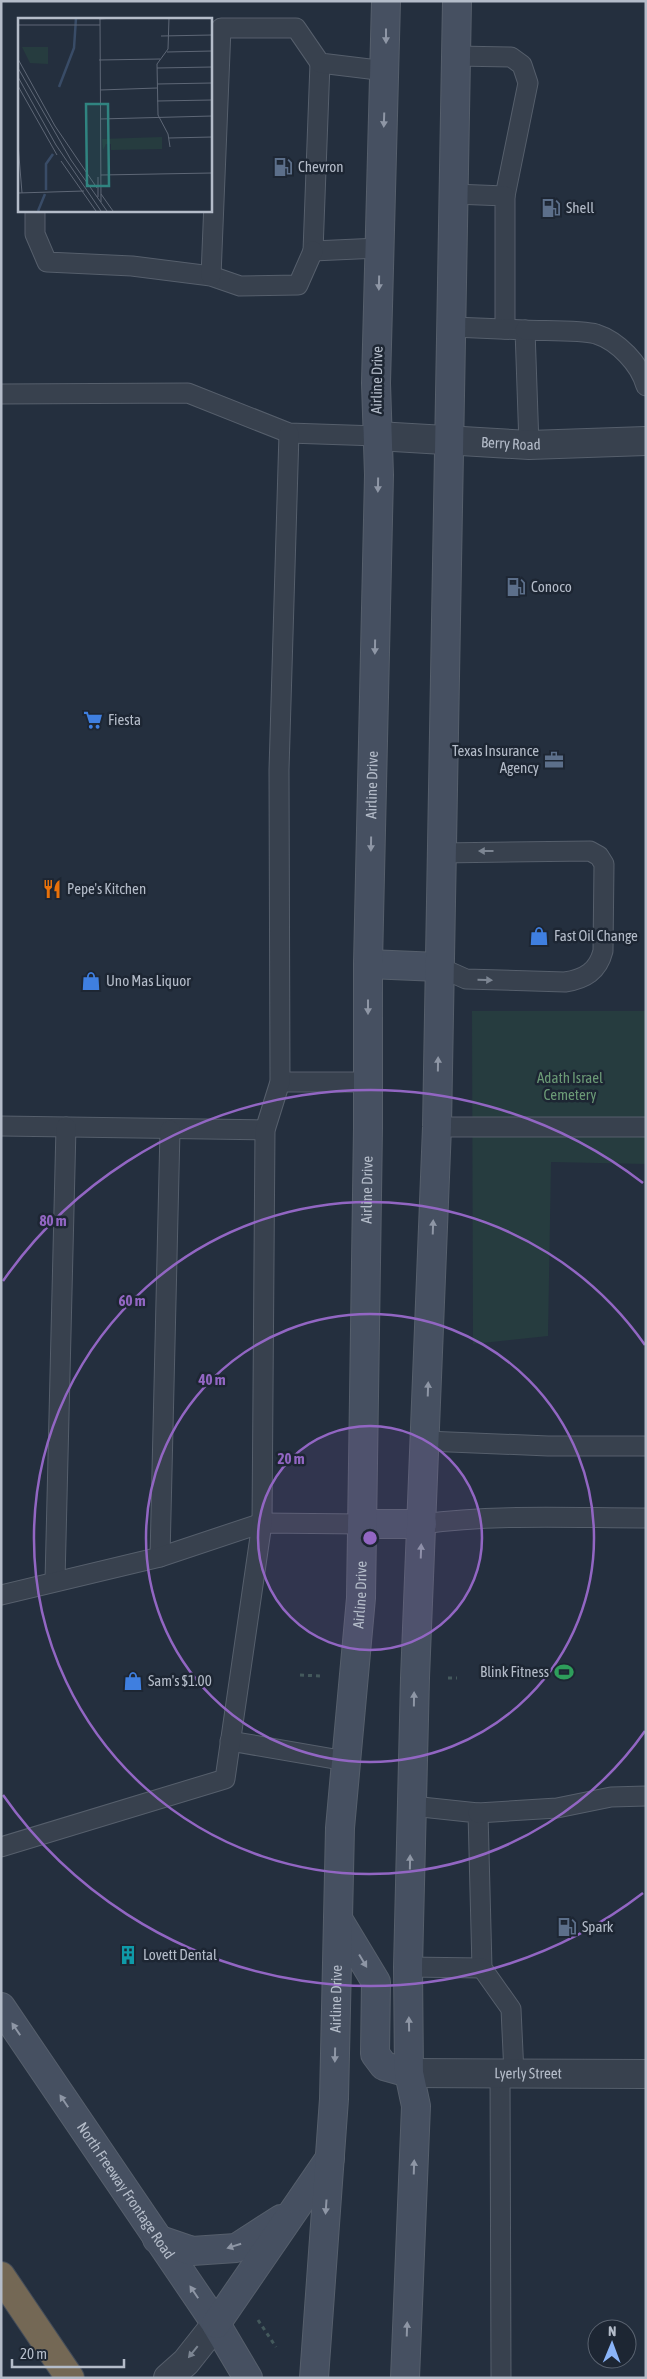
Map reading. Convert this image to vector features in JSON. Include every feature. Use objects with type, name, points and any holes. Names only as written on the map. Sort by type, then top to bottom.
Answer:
[{"type":"highway","points":[[1,2276],[70,2378]]},
{"type":"main road","name":"Airline Drive","points":[[314,2378],[334,2099],[340,1828],[361,1598],[368,964],[379,475],[376,436],[379,248],[386,71],[386,1]]},
{"type":"main road","points":[[405,2378],[416,2106],[409,2073],[408,1968],[412,1806],[437,1127],[453,327],[457,1]]},
{"type":"main road","points":[[368,964],[439,967]]},
{"type":"main road","points":[[362,1524],[422,1524]]},
{"type":"main road","points":[[338,1919],[376,1982],[375,2054],[384,2066],[409,2073]]},
{"type":"main road","name":"North Freeway Frontage Road","points":[[1,2007],[216,2324],[248,2378]]},
{"type":"main road","points":[[216,2324],[290,2213],[330,2158]]},
{"type":"main road","points":[[157,2239],[192,2251],[236,2248],[290,2213]]},
{"type":"street","name":"Berry Road","points":[[376,436],[529,445],[646,441]]},
{"type":"street","name":"Lyerly Street","points":[[409,2073],[646,2074]]},
{"type":"street","points":[[168,2378],[186,2362],[216,2324]]},
{"type":"lane","points":[[35,211],[35,234],[47,262],[132,266],[212,276],[240,286],[298,285],[313,251],[320,64],[296,28],[221,28],[212,276]]},
{"type":"lane","points":[[456,56],[512,58],[522,65],[528,83],[505,196],[505,329]]},
{"type":"lane","points":[[320,64],[386,71]]},
{"type":"lane","points":[[454,194],[505,196]]},
{"type":"lane","points":[[313,251],[379,248]]},
{"type":"lane","points":[[453,327],[596,334],[624,350],[644,379],[646,386]]},
{"type":"lane","points":[[525,330],[529,445]]},
{"type":"lane","points":[[1,394],[188,393],[289,433],[376,436]]},
{"type":"lane","points":[[4,1841],[225,1779],[262,1523],[265,1130],[280,1082],[279,770],[289,433]]},
{"type":"lane","points":[[439,967],[466,979],[565,982],[580,980],[591,973],[600,962],[603,951],[604,864],[599,856],[590,851],[441,852]]},
{"type":"lane","points":[[280,1082],[368,1082]]},
{"type":"lane","points":[[1,1126],[265,1130]]},
{"type":"lane","points":[[56,1581],[66,1127]]},
{"type":"lane","points":[[437,1127],[646,1127]]},
{"type":"lane","points":[[160,1557],[170,1130]]},
{"type":"lane","points":[[426,1441],[548,1446],[646,1446]]},
{"type":"lane","points":[[422,1524],[501,1518],[646,1518]]},
{"type":"lane","points":[[1,1595],[160,1557],[262,1523],[362,1524]]},
{"type":"lane","points":[[230,1741],[346,1761]]},
{"type":"lane","points":[[412,1806],[478,1813],[548,1809],[610,1797],[646,1796]]},
{"type":"lane","points":[[478,1813],[482,1968],[511,2009],[507,2074],[501,2378]]},
{"type":"lane","points":[[408,1968],[482,1968]]},
{"type":"path","points":[[300,1675],[323,1676]]},
{"type":"path","points":[[254,2315],[276,2346]]},
{"type":"green space","name":"Adath Israel Cemetery","points":[[472,1011],[646,1011],[646,1164],[551,1162],[548,1336],[473,1344]]},
{"type":"place","name":"Chevron","points":[[283,167]]},
{"type":"place","name":"Shell","points":[[551,208]]},
{"type":"place","name":"Conoco","points":[[516,587]]},
{"type":"place","name":"Fiesta","points":[[93,720]]},
{"type":"place","name":"Texas Insurance Agency","points":[[554,760]]},
{"type":"place","name":"Pepe's Kitchen","points":[[52,889]]},
{"type":"place","name":"Fast Oil Change","points":[[539,936]]},
{"type":"place","name":"Uno Mas Liquor","points":[[91,981]]},
{"type":"place","name":"Blink Fitness","points":[[564,1672]]},
{"type":"place","name":"Sam's $1.00","points":[[133,1681]]},
{"type":"place","name":"Spark","points":[[567,1927]]},
{"type":"place","name":"Lovett Dental","points":[[128,1955]]}]
